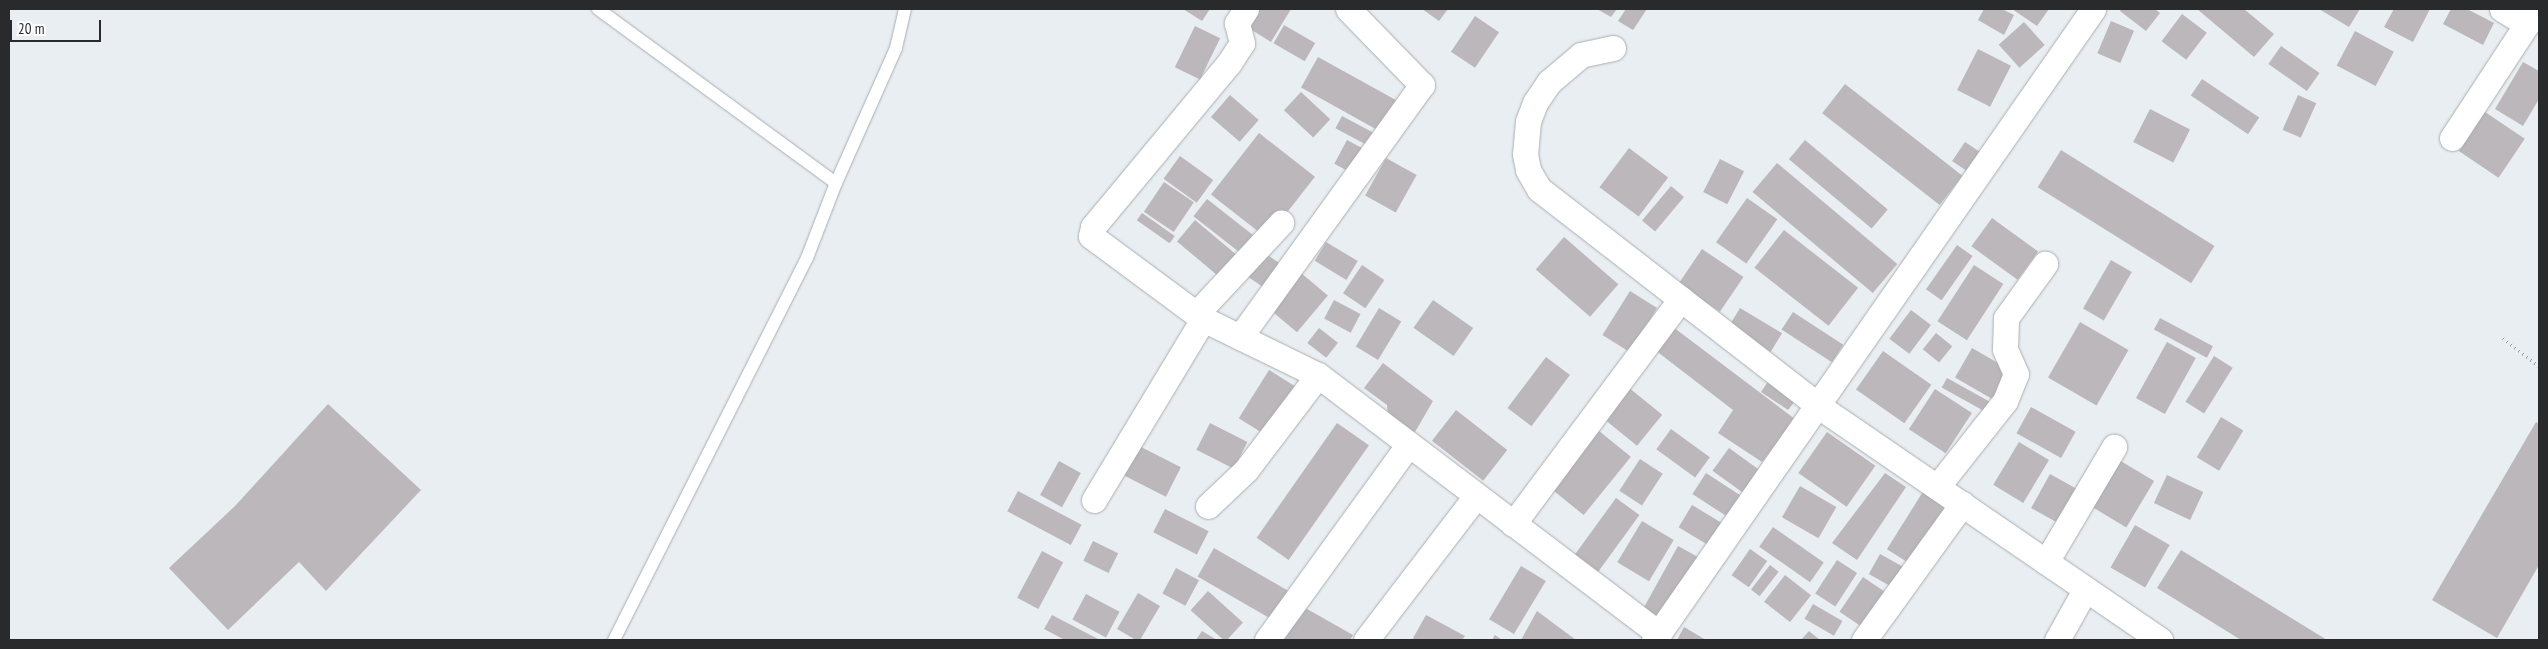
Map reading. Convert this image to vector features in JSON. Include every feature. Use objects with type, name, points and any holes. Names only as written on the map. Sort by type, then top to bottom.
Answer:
[{"type":"street","points":[[1246,9],[1237,23],[1242,43],[1229,63],[1091,233],[1199,317],[1318,375],[1513,524],[1656,637],[2093,9]]},
{"type":"street","points":[[1240,337],[1422,85],[1348,9]]},
{"type":"street","points":[[2452,138],[2530,16],[2502,9]]},
{"type":"street","points":[[1613,48],[1581,55],[1550,82],[1528,121],[1525,154],[1528,170],[1539,189],[1817,405],[2160,640]]},
{"type":"street","points":[[1094,500],[1199,317],[1281,223]]},
{"type":"street","points":[[1937,487],[2005,401],[2016,374],[2005,349],[2006,318],[2045,264]]},
{"type":"street","points":[[1513,524],[1681,299]]},
{"type":"street","points":[[1208,506],[1246,470],[1318,375]]},
{"type":"street","points":[[1267,640],[1408,444]]},
{"type":"street","points":[[2046,562],[2114,447]]},
{"type":"street","points":[[1366,640],[1476,496]]},
{"type":"street","points":[[1864,640],[1962,504]]},
{"type":"street","points":[[2057,640],[2086,590]]},
{"type":"lane","points":[[598,9],[836,183]]},
{"type":"lane","points":[[614,640],[652,570],[807,258],[836,183],[896,48],[905,9]]},
{"type":"path","points":[[2503,338],[2539,366]]},
{"type":"building","points":[[1183,9],[1210,9],[1202,21]]},
{"type":"building","points":[[1258,9],[1291,9],[1271,42],[1247,27]]},
{"type":"building","points":[[1422,9],[1448,9],[1439,21]]},
{"type":"building","points":[[1597,9],[1617,9],[1611,17]]},
{"type":"building","points":[[1626,9],[1647,9],[1633,30],[1618,21]]},
{"type":"building","points":[[1984,9],[2002,9],[2014,15],[2004,35],[1978,20]]},
{"type":"building","points":[[2012,9],[2049,9],[2037,26]]},
{"type":"building","points":[[2121,9],[2155,9],[2160,13],[2146,31],[2120,11]]},
{"type":"building","points":[[2197,9],[2244,9],[2274,34],[2254,57]]},
{"type":"building","points":[[2319,9],[2360,9],[2349,27]]},
{"type":"building","points":[[2394,9],[2430,9],[2413,42],[2384,27]]},
{"type":"building","points":[[2451,9],[2467,9],[2494,23],[2483,45],[2443,24]]},
{"type":"building","points":[[2182,14],[2207,33],[2186,60],[2162,41]]},
{"type":"building","points":[[1475,16],[1499,32],[1475,68],[1451,52]]},
{"type":"building","points":[[2111,21],[2134,31],[2120,63],[2097,53]]},
{"type":"building","points":[[2024,22],[2045,45],[2019,68],[1999,45]]},
{"type":"building","points":[[1284,25],[1315,43],[1305,61],[1274,43]]},
{"type":"building","points":[[1195,26],[1220,38],[1200,80],[1175,67]]},
{"type":"building","points":[[2355,31],[2394,52],[2376,86],[2337,65]]},
{"type":"building","points":[[2281,46],[2320,73],[2307,91],[2268,64]]},
{"type":"building","points":[[1978,49],[2011,66],[1990,107],[1957,90]]},
{"type":"building","points":[[1318,57],[1398,101],[1381,132],[1301,88]]},
{"type":"building","points":[[2523,62],[2539,71],[2539,99],[2523,126],[2495,109]]},
{"type":"building","points":[[2202,79],[2259,118],[2248,134],[2191,96]]},
{"type":"building","points":[[1845,84],[1962,176],[1940,205],[1822,113]]},
{"type":"building","points":[[1301,92],[1330,119],[1313,138],[1284,110]]},
{"type":"building","points":[[1230,95],[1259,120],[1240,142],[1211,117]]},
{"type":"building","points":[[2298,95],[2316,103],[2301,138],[2283,130]]},
{"type":"building","points":[[2150,109],[2190,129],[2173,162],[2133,142]]},
{"type":"building","points":[[2485,112],[2525,139],[2499,178],[2459,151]]},
{"type":"building","points":[[1342,116],[1378,135],[1372,148],[1335,128]]},
{"type":"building","points":[[1259,133],[1315,177],[1267,238],[1211,194]]},
{"type":"building","points":[[1347,140],[1364,149],[1351,173],[1334,164]]},
{"type":"building","points":[[1805,140],[1888,209],[1872,229],[1789,159]]},
{"type":"building","points":[[1965,142],[1984,155],[1971,174],[1952,161]]},
{"type":"building","points":[[1629,148],[1668,177],[1639,217],[1600,187]]},
{"type":"building","points":[[2061,150],[2214,246],[2191,283],[2038,187]]},
{"type":"building","points":[[1180,156],[1213,180],[1197,203],[1164,179]]},
{"type":"building","points":[[1386,158],[1417,175],[1396,213],[1365,196]]},
{"type":"building","points":[[1720,159],[1744,171],[1727,204],[1703,192]]},
{"type":"building","points":[[1777,163],[1897,264],[1873,293],[1753,192]]},
{"type":"building","points":[[1164,182],[1194,202],[1174,232],[1144,212]]},
{"type":"building","points":[[1671,186],[1684,197],[1655,231],[1642,220]]},
{"type":"building","points":[[1747,198],[1777,219],[1746,263],[1716,242]]},
{"type":"building","points":[[1207,199],[1259,240],[1245,257],[1193,216]]},
{"type":"building","points":[[1142,213],[1175,236],[1170,243],[1137,220]]},
{"type":"building","points":[[1992,218],[2038,252],[2018,280],[1971,246]]},
{"type":"building","points":[[1195,220],[1242,260],[1224,281],[1177,241]]},
{"type":"building","points":[[1784,230],[1858,288],[1829,326],[1754,268]]},
{"type":"building","points":[[1564,237],[1618,284],[1590,317],[1536,269]]},
{"type":"building","points":[[1326,242],[1358,261],[1346,280],[1315,261]]},
{"type":"building","points":[[1957,245],[1973,256],[1942,300],[1926,289]]},
{"type":"building","points":[[1702,249],[1743,277],[1720,312],[1679,284]]},
{"type":"building","points":[[1263,252],[1285,267],[1269,291],[1247,276]]},
{"type":"building","points":[[2111,260],[2132,272],[2104,320],[2083,308]]},
{"type":"building","points":[[1362,265],[1384,280],[1365,308],[1343,293]]},
{"type":"building","points":[[1974,265],[2003,284],[1967,340],[1938,321]]},
{"type":"building","points":[[1301,273],[1328,295],[1297,332],[1270,310]]},
{"type":"building","points":[[1630,291],[1657,308],[1630,352],[1602,335]]},
{"type":"building","points":[[1334,300],[1360,314],[1351,333],[1324,319]]},
{"type":"building","points":[[1433,300],[1473,328],[1454,356],[1413,328]]},
{"type":"building","points":[[1379,308],[1401,321],[1378,360],[1356,347]]},
{"type":"building","points":[[1740,308],[1782,333],[1771,352],[1729,327]]},
{"type":"building","points":[[1911,310],[1931,325],[1909,354],[1889,339]]},
{"type":"building","points":[[1793,312],[1843,345],[1832,362],[1782,330]]},
{"type":"building","points":[[2160,318],[2213,346],[2207,358],[2154,329]]},
{"type":"building","points":[[2080,322],[2128,350],[2096,405],[2048,377]]},
{"type":"building","points":[[1673,327],[1795,419],[1762,462],[1718,433],[1733,410],[1655,350]]},
{"type":"building","points":[[1319,328],[1338,343],[1326,358],[1307,343]]},
{"type":"building","points":[[1936,333],[1952,346],[1939,363],[1923,349]]},
{"type":"building","points":[[2167,342],[2196,358],[2165,414],[2136,398]]},
{"type":"building","points":[[1972,348],[2010,370],[1993,399],[1955,377]]},
{"type":"building","points":[[1883,351],[1931,385],[1904,423],[1856,390]]},
{"type":"building","points":[[2214,356],[2233,368],[2204,413],[2185,402]]},
{"type":"building","points":[[1546,357],[1570,375],[1531,426],[1507,408]]},
{"type":"building","points":[[1383,363],[1433,401],[1415,432],[1388,416],[1387,405],[1364,388]]},
{"type":"building","points":[[1269,370],[1296,387],[1266,435],[1239,418]]},
{"type":"building","points":[[1773,374],[1800,395],[1788,410],[1761,392]]},
{"type":"building","points":[[1947,378],[1992,403],[1986,412],[1942,388]]},
{"type":"building","points":[[1628,387],[1662,415],[1637,446],[1603,418]]},
{"type":"building","points":[[1935,389],[1972,413],[1946,453],[1909,429]]},
{"type":"building","points":[[328,404],[421,490],[326,591],[299,562],[228,630],[169,568],[235,506]]},
{"type":"building","points":[[2031,407],[2076,432],[2061,458],[2016,433]]},
{"type":"building","points":[[1456,410],[1507,450],[1483,481],[1432,441]]},
{"type":"building","points":[[2221,417],[2243,430],[2219,471],[2197,457]]},
{"type":"building","points":[[2536,422],[2539,424],[2539,565],[2497,638],[2432,600]]},
{"type":"building","points":[[1210,423],[1247,442],[1234,469],[1196,450]]},
{"type":"building","points":[[1337,423],[1369,445],[1289,560],[1257,538]]},
{"type":"building","points":[[1671,429],[1710,457],[1695,477],[1656,449]]},
{"type":"building","points":[[1599,431],[1631,457],[1584,515],[1552,489]]},
{"type":"building","points":[[1827,432],[1875,466],[1847,507],[1798,473]]},
{"type":"building","points":[[2019,442],[2049,460],[2023,503],[1993,485]]},
{"type":"building","points":[[1139,446],[1181,467],[1166,497],[1124,475]]},
{"type":"building","points":[[1729,448],[1765,474],[1748,497],[1713,471]]},
{"type":"building","points":[[1640,459],[1663,474],[1642,506],[1619,491]]},
{"type":"building","points":[[2119,460],[2154,481],[2126,527],[2091,506]]},
{"type":"building","points":[[1059,461],[1081,473],[1062,507],[1040,495]]},
{"type":"building","points":[[1706,473],[1743,497],[1729,518],[1692,494]]},
{"type":"building","points":[[1885,473],[1906,487],[1857,560],[1832,543]]},
{"type":"building","points":[[2050,474],[2082,492],[2063,526],[2031,508]]},
{"type":"building","points":[[2167,475],[2203,492],[2190,520],[2154,503]]},
{"type":"building","points":[[1800,486],[1836,507],[1818,538],[1782,517]]},
{"type":"building","points":[[1924,490],[1950,506],[1913,566],[1887,549]]},
{"type":"building","points":[[1018,491],[1082,525],[1071,545],[1007,511]]},
{"type":"building","points":[[1616,498],[1639,515],[1597,574],[1573,557]]},
{"type":"building","points":[[1692,505],[1728,527],[1715,549],[1679,527]]},
{"type":"building","points":[[1165,509],[1209,531],[1197,554],[1153,532]]},
{"type":"building","points":[[1642,521],[1674,540],[1649,581],[1617,562]]},
{"type":"building","points":[[2135,525],[2170,545],[2145,587],[2110,567]]},
{"type":"building","points":[[1773,527],[1824,563],[1810,582],[1759,547]]},
{"type":"building","points":[[1093,541],[1118,553],[1109,573],[1083,561]]},
{"type":"building","points":[[1678,546],[1703,560],[1668,624],[1643,610]]},
{"type":"building","points":[[1214,548],[1291,592],[1275,621],[1198,577]]},
{"type":"building","points":[[1750,549],[1767,561],[1749,587],[1732,575]]},
{"type":"building","points":[[2181,550],[2327,640],[2241,640],[2157,588]]},
{"type":"building","points":[[1042,551],[1063,562],[1038,609],[1017,598]]},
{"type":"building","points":[[1880,554],[1907,569],[1896,589],[1869,574]]},
{"type":"building","points":[[1837,560],[1857,573],[1835,607],[1815,594]]},
{"type":"building","points":[[1770,565],[1779,572],[1760,596],[1751,589]]},
{"type":"building","points":[[1521,566],[1546,581],[1514,634],[1489,619]]},
{"type":"building","points":[[1176,568],[1199,580],[1185,606],[1162,594]]},
{"type":"building","points":[[1785,575],[1811,595],[1790,622],[1764,602]]},
{"type":"building","points":[[1863,577],[1887,593],[1864,628],[1840,612]]},
{"type":"building","points":[[1208,591],[1243,622],[1227,640],[1224,640],[1191,610]]},
{"type":"building","points":[[1138,593],[1160,606],[1140,640],[1136,640],[1117,629]]},
{"type":"building","points":[[1086,594],[1120,612],[1106,637],[1072,620]]},
{"type":"building","points":[[1813,604],[1842,621],[1834,636],[1804,619]]},
{"type":"building","points":[[1300,605],[1353,635],[1350,640],[1280,640]]},
{"type":"building","points":[[1537,611],[1576,640],[1521,640]]},
{"type":"building","points":[[1052,615],[1100,640],[1065,640],[1044,629]]},
{"type":"building","points":[[1426,615],[1465,636],[1462,640],[1412,640]]},
{"type":"building","points":[[1684,627],[1706,640],[1677,640]]},
{"type":"building","points":[[1202,631],[1217,640],[1196,640]]},
{"type":"building","points":[[1809,631],[1820,640],[1801,640]]},
{"type":"building","points":[[1495,635],[1502,640],[1492,640]]}]
